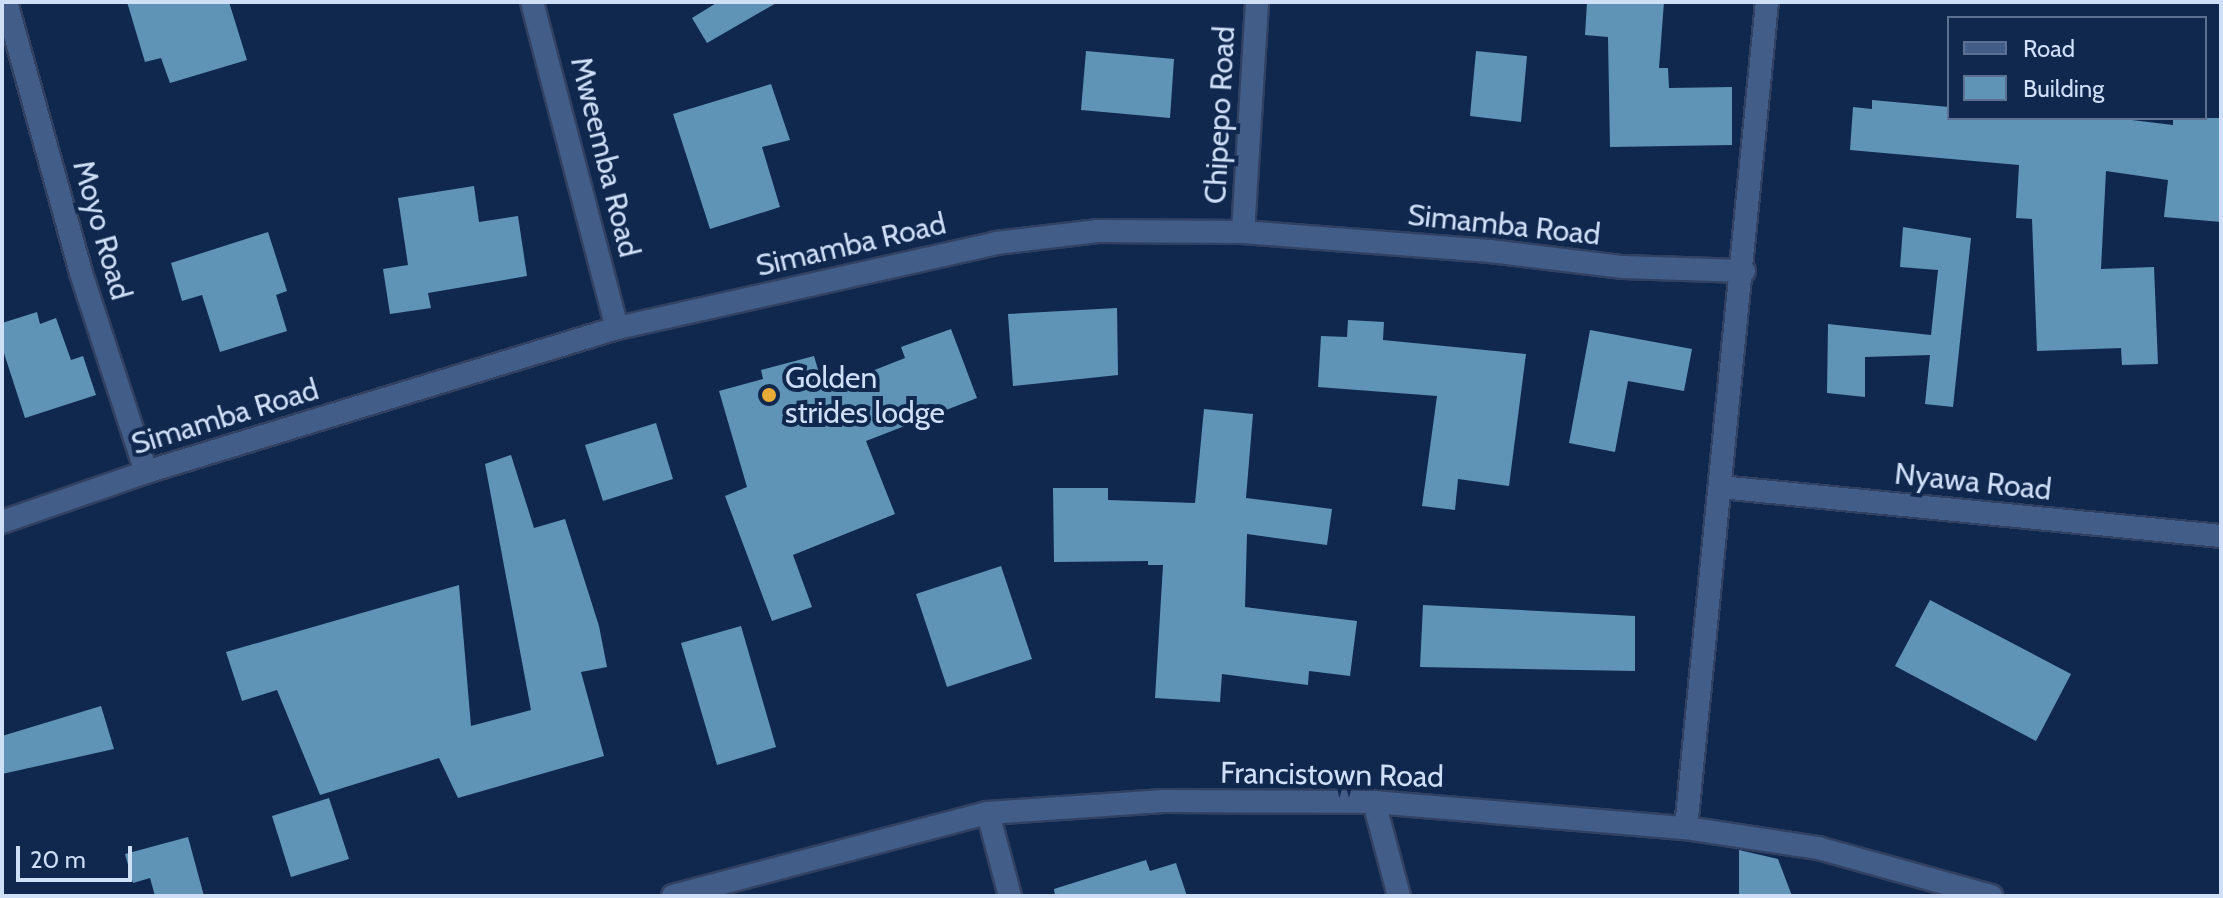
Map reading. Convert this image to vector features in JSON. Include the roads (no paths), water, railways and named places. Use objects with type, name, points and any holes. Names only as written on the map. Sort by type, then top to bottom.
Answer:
[{"type":"street","name":"Moyo Road","points":[[6,2],[81,273],[146,472]]},
{"type":"street","name":"Mweemba Road","points":[[532,2],[617,328]]},
{"type":"street","name":"Chipepo Road","points":[[1243,232],[1257,2]]},
{"type":"street","points":[[1686,828],[1744,271],[1767,2]]},
{"type":"street","name":"Simamba Road","points":[[2,522],[146,472],[617,328],[996,243],[1098,231],[1243,232],[1490,251],[1623,267],[1744,271]]},
{"type":"street","name":"Nyawa Road","points":[[1720,487],[2221,536]]},
{"type":"street","name":"Francistown Road","points":[[673,896],[988,813],[1164,801],[1374,802],[1686,828],[1818,848],[1991,896]]},
{"type":"street","points":[[1374,802],[1399,896]]},
{"type":"street","points":[[988,813],[1010,896]]},
{"type":"place","name":"Golden strides lodge","points":[[769,395]]}]
